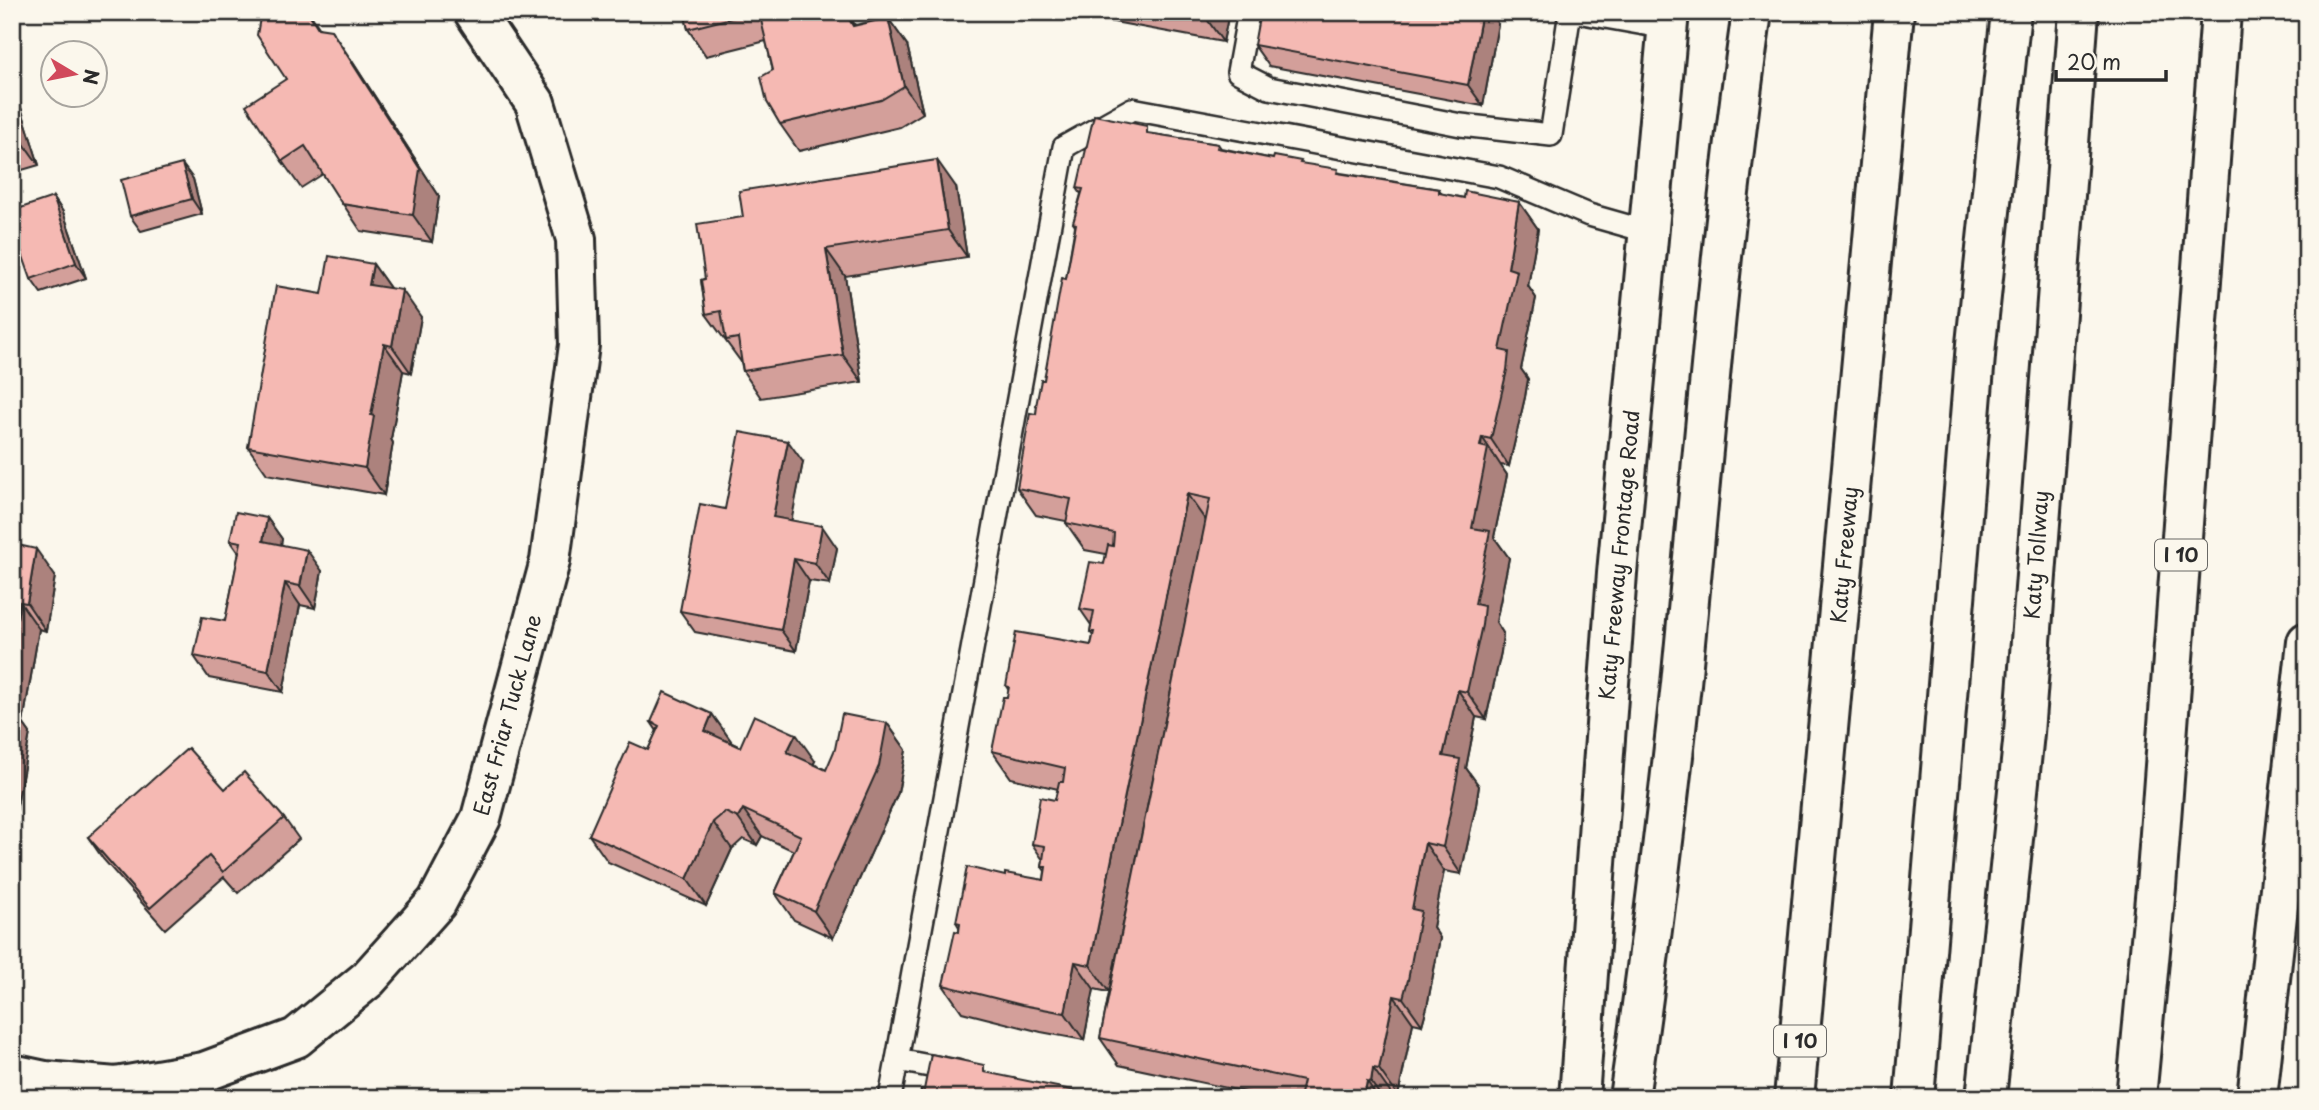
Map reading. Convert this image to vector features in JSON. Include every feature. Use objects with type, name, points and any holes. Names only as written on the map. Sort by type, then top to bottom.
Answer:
[{"type":"main road","name":"East Friar Tuck Lane","points":[[12,1074],[46,1081],[116,1087],[204,1072],[296,1038],[368,979],[438,902],[481,818],[550,561],[579,345],[576,239],[535,103],[474,12]]},
{"type":"main road","points":[[1629,1098],[1654,923],[1734,135],[1752,12]]},
{"type":"main road","name":"Katy Freeway","points":[[1794,1098],[1894,12]]},
{"type":"main road","points":[[1914,1098],[1976,344],[2011,12]]},
{"type":"main road","name":"Katy Tollway","points":[[1986,1098],[2024,733],[2079,12]]},
{"type":"main road","name":"I 10","points":[[2136,1098],[2156,887],[2221,12]]},
{"type":"main road","name":"Katy Freeway Frontage Road","points":[[1579,1098],[1617,573],[1668,20]]},
{"type":"main road","points":[[2257,1098],[2307,642]]},
{"type":"lane","points":[[1250,12],[1238,72],[1269,88],[1461,125],[1551,135],[1570,12]]},
{"type":"lane","points":[[1577,12],[1668,20]]},
{"type":"lane","points":[[890,1098],[1064,147],[1132,109],[1499,177],[1589,215],[1649,232]]},
{"type":"lane","points":[[897,1060],[975,1074]]},
{"type":"building","points":[[261,12],[308,12],[318,28],[331,30],[420,169],[413,215],[342,204],[305,146],[282,161],[246,105],[286,79],[257,35]]},
{"type":"building","points":[[684,12],[755,12],[688,29]]},
{"type":"building","points":[[759,12],[845,12],[853,26],[888,18],[904,86],[881,100],[780,124],[767,102],[761,77],[773,70]]},
{"type":"building","points":[[1260,12],[1482,12],[1468,85],[1254,45]]},
{"type":"building","points":[[12,106],[24,144],[12,147]]},
{"type":"building","points":[[1094,115],[1147,126],[1147,133],[1218,144],[1217,148],[1273,159],[1274,156],[1301,161],[1300,163],[1338,169],[1337,173],[1439,189],[1439,193],[1464,198],[1465,191],[1519,202],[1508,268],[1517,271],[1500,350],[1509,352],[1507,370],[1491,439],[1482,437],[1480,446],[1488,448],[1472,528],[1490,531],[1475,604],[1484,606],[1482,625],[1467,692],[1458,690],[1443,756],[1460,759],[1457,778],[1443,847],[1425,843],[1412,909],[1421,911],[1408,980],[1403,998],[1394,996],[1379,1069],[1373,1068],[1371,1082],[1367,1081],[1364,1097],[1367,1098],[1299,1098],[1303,1081],[1100,1038],[1210,499],[1187,494],[1090,965],[1075,962],[1065,1013],[943,985],[955,931],[959,932],[960,923],[956,922],[967,867],[1005,876],[1005,873],[1044,880],[1046,867],[1042,867],[1045,846],[1032,844],[1040,797],[1055,800],[1059,782],[1063,782],[1065,768],[992,751],[1003,697],[1007,697],[1009,687],[1006,686],[1016,632],[1091,645],[1094,632],[1090,632],[1094,611],[1080,609],[1090,562],[1104,564],[1108,545],[1113,546],[1114,533],[1066,523],[1071,499],[1017,488],[1030,413],[1036,414],[1062,278],[1066,279],[1076,224],[1073,223],[1083,189],[1077,188]]},
{"type":"building","points":[[937,160],[948,230],[826,249],[843,355],[743,371],[738,338],[726,340],[721,311],[706,314],[701,280],[705,279],[697,224],[743,217],[739,191]]},
{"type":"building","points":[[182,164],[192,199],[130,216],[121,180]]},
{"type":"building","points":[[53,197],[76,263],[31,279],[12,225],[12,211]]},
{"type":"building","points":[[329,256],[373,264],[369,285],[402,290],[392,346],[384,344],[365,468],[248,447],[276,286],[322,294]]},
{"type":"building","points":[[740,432],[788,441],[773,517],[822,526],[815,563],[794,559],[781,630],[680,611],[700,504],[725,509]]},
{"type":"building","points":[[236,512],[267,518],[263,541],[307,550],[300,586],[285,583],[268,671],[194,656],[202,617],[225,621],[241,542],[230,540]]},
{"type":"building","points":[[18,545],[36,549],[27,603],[20,602],[12,647],[12,553],[16,553]]},
{"type":"building","points":[[664,692],[712,714],[705,731],[740,747],[754,715],[796,734],[787,752],[826,770],[835,749],[842,714],[887,723],[879,766],[814,911],[775,893],[801,836],[743,809],[738,818],[725,812],[713,822],[687,879],[589,835],[630,742],[648,750],[659,726],[651,722]]},
{"type":"building","points":[[188,748],[225,789],[244,772],[284,818],[223,872],[209,856],[150,908],[88,837]]},
{"type":"building","points":[[931,1054],[984,1065],[984,1072],[1111,1098],[920,1098]]}]
